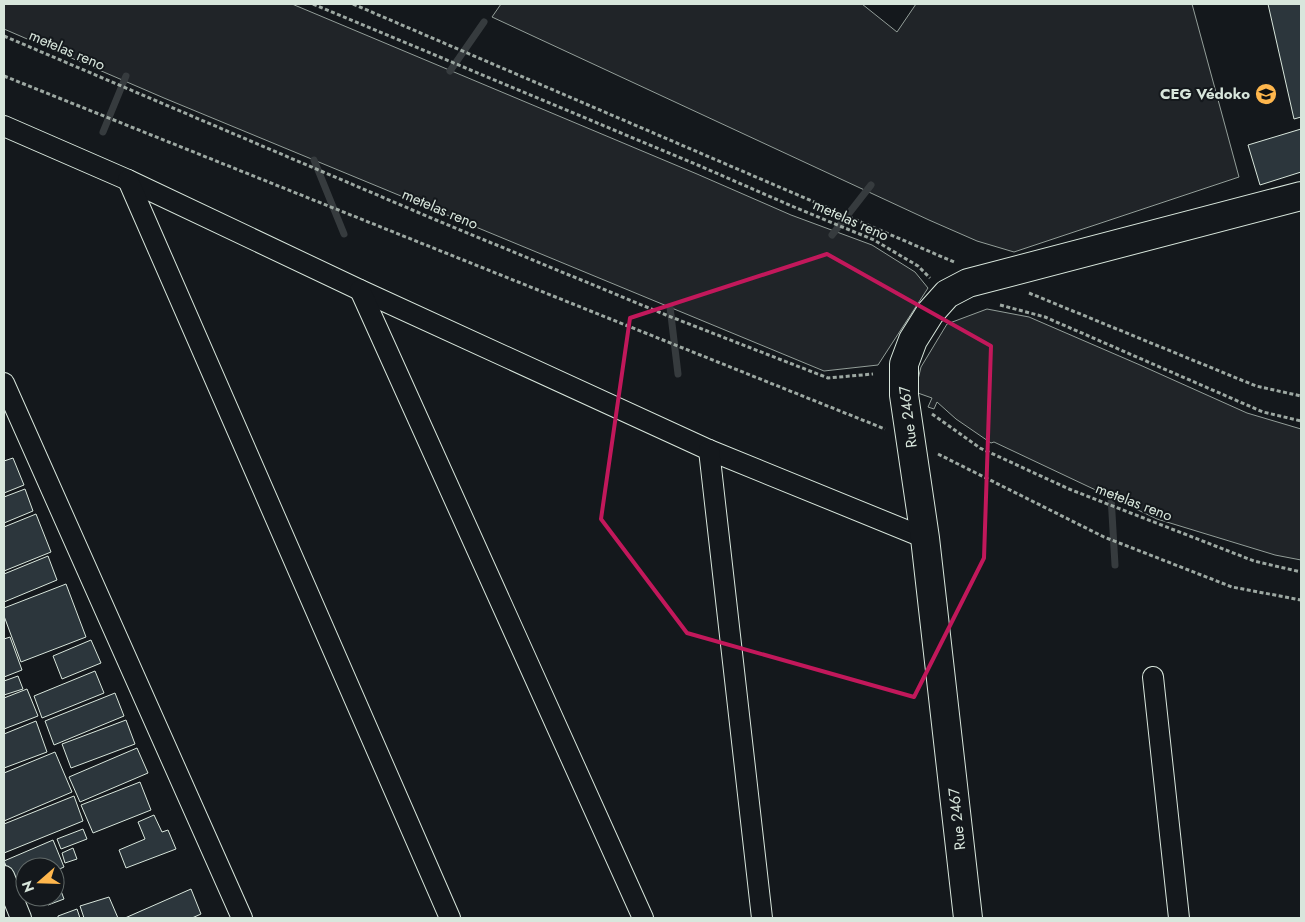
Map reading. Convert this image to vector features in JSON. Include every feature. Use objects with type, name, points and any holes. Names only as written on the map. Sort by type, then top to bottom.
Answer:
[{"type":"street","points":[[4,126],[128,180],[360,290],[709,450],[925,538]]},
{"type":"street","points":[[128,180],[450,918]]},
{"type":"street","name":"Rue 2467","points":[[968,918],[925,538],[904,395],[904,364],[913,340],[930,313],[947,294],[968,283],[1301,196]]},
{"type":"street","points":[[360,290],[644,918]]},
{"type":"street","points":[[4,382],[242,918]]},
{"type":"street","points":[[709,450],[762,918]]},
{"type":"street","points":[[1153,677],[1179,918]]},
{"type":"street","points":[[4,876],[21,918]]},
{"type":"path","name":"metelas reno","points":[[314,4],[691,162],[794,208],[874,240],[918,266],[932,280]]},
{"type":"path","points":[[353,4],[990,278]]},
{"type":"path","name":"metelas reno","points":[[4,36],[611,292],[810,371],[828,378],[873,374]]},
{"type":"path","points":[[4,76],[910,439],[1104,537],[1232,587],[1301,600]]},
{"type":"path","points":[[1026,292],[1256,386],[1301,396]]},
{"type":"path","points":[[1000,305],[1045,317],[1263,412],[1301,421]]},
{"type":"path","name":"metelas reno","points":[[930,413],[980,448],[1068,489],[1254,561],[1301,572]]},
{"type":"highlighted area","points":[[827,254],[991,346],[984,558],[914,697],[687,633],[601,519],[630,318]]},
{"type":"shaded area","points":[[4,4],[292,4],[791,215],[872,245],[915,272],[928,288],[878,365],[824,371],[164,98],[4,29]]},
{"type":"shaded area","points":[[501,4],[862,4],[897,32],[916,4],[1192,4],[1239,177],[1014,252],[977,241],[929,220],[492,17]]},
{"type":"shaded area","points":[[987,309],[1029,317],[1247,413],[1301,429],[1301,560],[1275,555],[1157,519],[994,442],[991,443],[956,419],[937,402],[934,409],[928,407],[932,398],[915,392],[921,367],[947,324]]},
{"type":"building","points":[[1268,4],[1301,4],[1301,117],[1294,119]]},
{"type":"building","points":[[1301,129],[1301,172],[1260,185],[1248,145]]},
{"type":"building","points":[[13,458],[24,485],[4,493],[4,461]]},
{"type":"building","points":[[25,489],[33,511],[4,523],[4,497]]},
{"type":"building","points":[[36,514],[51,552],[4,571],[4,527]]},
{"type":"building","points":[[48,556],[57,580],[4,602],[4,574]]},
{"type":"building","points":[[66,584],[86,637],[21,662],[4,616],[4,608]]},
{"type":"building","points":[[10,637],[22,670],[4,677],[4,639]]},
{"type":"building","points":[[91,640],[101,663],[62,679],[53,656]]},
{"type":"building","points":[[95,671],[104,693],[42,718],[34,696]]},
{"type":"building","points":[[18,676],[23,689],[4,695],[4,681]]},
{"type":"building","points":[[27,689],[38,716],[4,729],[4,698]]},
{"type":"building","points":[[115,693],[124,716],[54,745],[45,721]]},
{"type":"building","points":[[126,720],[135,744],[71,768],[62,744]]},
{"type":"building","points":[[36,721],[47,752],[4,768],[4,734]]},
{"type":"building","points":[[137,748],[148,773],[80,802],[69,777]]},
{"type":"building","points":[[55,752],[72,792],[4,821],[4,773]]},
{"type":"building","points":[[140,782],[151,810],[93,833],[81,805]]},
{"type":"building","points":[[74,796],[83,821],[4,853],[4,824]]},
{"type":"building","points":[[154,815],[162,832],[168,830],[176,849],[126,868],[119,850],[145,839],[138,822]]},
{"type":"building","points":[[83,829],[87,839],[61,849],[57,839]]},
{"type":"building","points":[[53,840],[60,857],[15,857],[15,888],[4,861]]},
{"type":"building","points":[[73,848],[77,859],[65,863],[65,857],[62,853]]},
{"type":"building","points":[[191,889],[201,914],[192,918],[125,918]]},
{"type":"building","points":[[109,897],[118,918],[84,918],[80,906]]},
{"type":"building","points":[[77,909],[80,918],[58,918],[58,916]]},
{"type":"waterway","points":[[450,71],[484,22]]},
{"type":"waterway","points":[[103,132],[126,76]]},
{"type":"waterway","points":[[314,160],[344,234]]},
{"type":"waterway","points":[[832,235],[871,185]]},
{"type":"waterway","points":[[670,307],[678,374]]},
{"type":"waterway","points":[[1111,496],[1115,565]]},
{"type":"place","name":"CEG Védoko","points":[[1266,94]]}]
